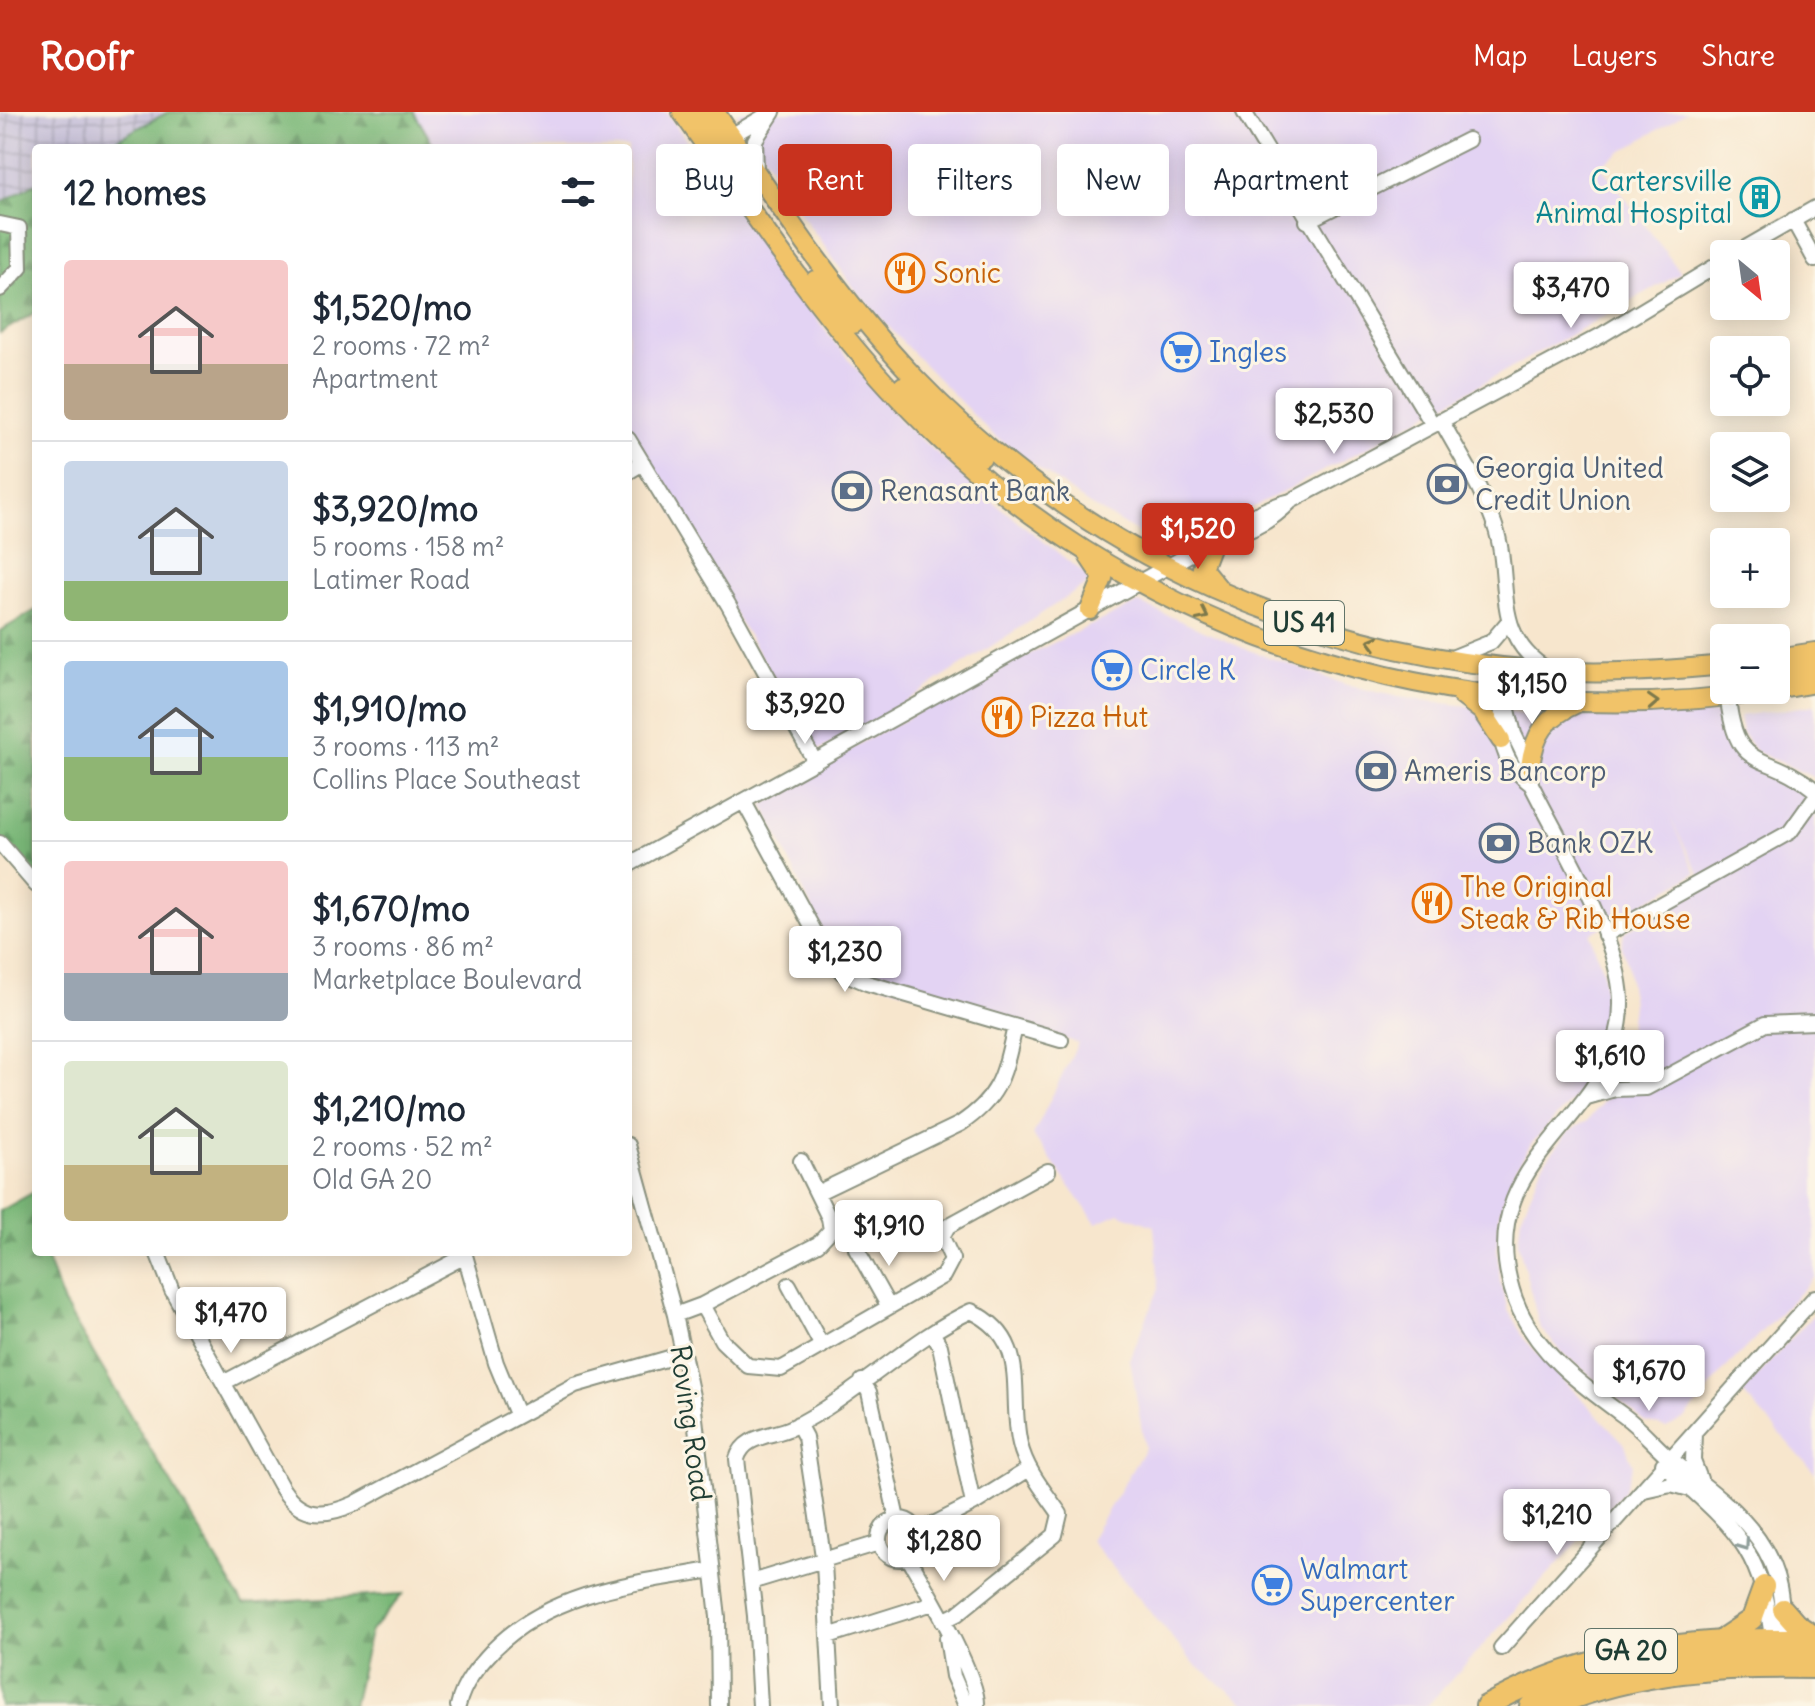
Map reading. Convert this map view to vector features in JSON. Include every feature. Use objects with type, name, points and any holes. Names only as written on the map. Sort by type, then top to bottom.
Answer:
[{"type":"highway","points":[[1716,1640],[1752,1619],[1764,1586]]},
{"type":"highway","points":[[1783,1609],[1815,1638]]},
{"type":"highway","name":"GA 20","points":[[1553,1706],[1609,1686],[1776,1651],[1815,1638]]},
{"type":"highway","name":"GA 20","points":[[1486,1706],[1535,1681],[1588,1662],[1653,1646],[1716,1640],[1776,1651],[1815,1668]]},
{"type":"highway","points":[[1530,1706],[1587,1678],[1638,1663],[1696,1655],[1776,1651],[1815,1654]]},
{"type":"main road","name":"US 41","points":[[682,112],[705,144]]},
{"type":"main road","points":[[699,112],[718,136],[731,136]]},
{"type":"main road","name":"US 41","points":[[715,112],[737,144]]},
{"type":"main road","name":"US 41","points":[[762,179],[851,304],[904,366],[976,436],[1153,575],[1231,628],[1288,650],[1357,670],[1455,691],[1579,703],[1710,695]]},
{"type":"main road","points":[[762,206],[818,285],[880,352],[904,366]]},
{"type":"main road","name":"US 41","points":[[757,216],[845,338],[899,399],[962,458],[1082,549],[1296,621],[1450,658],[1549,670],[1644,671],[1710,666]]},
{"type":"main road","points":[[845,338],[852,336],[950,430],[1020,488],[1153,575]]},
{"type":"main road","points":[[1212,542],[1202,568],[1224,595]]},
{"type":"main road","points":[[1082,549],[1103,578],[1090,610]]},
{"type":"main road","points":[[1790,656],[1815,652]]},
{"type":"main road","points":[[1790,673],[1815,670]]},
{"type":"main road","name":"US 41","points":[[1790,687],[1815,683]]},
{"type":"main road","points":[[1455,691],[1482,711],[1501,740]]},
{"type":"main road","points":[[1530,775],[1536,738],[1546,722],[1579,703]]},
{"type":"street","points":[[731,136],[772,112]]},
{"type":"street","points":[[755,144],[772,112]]},
{"type":"street","points":[[1244,112],[1307,221],[1437,423],[1494,523],[1508,622],[1518,645],[1549,670]]},
{"type":"street","points":[[1307,221],[1468,140]]},
{"type":"street","points":[[1759,240],[1815,208]]},
{"type":"street","points":[[1793,220],[1815,260]]},
{"type":"street","points":[[0,224],[19,228],[20,268],[0,289]]},
{"type":"street","points":[[632,863],[1212,542],[1240,535],[1279,514],[1291,501],[1613,329],[1710,270]]},
{"type":"street","points":[[632,445],[728,604],[815,762]]},
{"type":"street","points":[[632,470],[643,463]]},
{"type":"street","points":[[1450,658],[1487,645],[1508,622]]},
{"type":"street","points":[[1509,667],[1499,724],[1501,740],[1517,774],[1530,775]]},
{"type":"street","points":[[1505,698],[1514,734],[1530,775],[1605,935],[1617,970],[1621,1004],[1609,1063],[1587,1097],[1543,1146],[1520,1183],[1508,1222],[1507,1263],[1518,1306],[1538,1342],[1601,1401],[1626,1417],[1668,1462],[1697,1486],[1735,1510],[1763,1546],[1778,1580],[1783,1609],[1776,1651]]},
{"type":"street","points":[[1729,704],[1732,728],[1745,752],[1815,790]]},
{"type":"street","points":[[1605,935],[1790,832],[1815,797]]},
{"type":"street","points":[[744,802],[825,951],[842,972],[904,995],[1061,1040]]},
{"type":"street","points":[[0,843],[32,880]]},
{"type":"street","points":[[1587,1097],[1637,1090],[1655,1084],[1765,1024],[1815,1022]]},
{"type":"street","points":[[817,1193],[960,1124],[981,1110],[1002,1083],[1015,1027]]},
{"type":"street","points":[[1609,1063],[1624,1090]]},
{"type":"street","name":"Roving Road","points":[[632,1159],[675,1315],[695,1417],[718,1617],[719,1706]]},
{"type":"street","points":[[675,1315],[702,1305],[818,1244],[831,1230],[801,1161]]},
{"type":"street","points":[[702,1305],[722,1341],[748,1366],[781,1369],[943,1276],[952,1259],[942,1237],[948,1226],[1048,1171]]},
{"type":"street","points":[[856,1248],[889,1307]]},
{"type":"street","points":[[159,1256],[172,1290],[273,1471],[299,1508],[309,1513],[330,1513],[354,1504],[575,1385],[683,1354]]},
{"type":"street","points":[[225,1382],[460,1256]]},
{"type":"street","points":[[465,1256],[496,1363],[517,1414]]},
{"type":"street","points":[[789,1285],[822,1346]]},
{"type":"street","points":[[1501,1648],[1815,1297]]},
{"type":"street","points":[[760,1706],[751,1582],[737,1459],[740,1448],[748,1442],[798,1424],[971,1311],[997,1329],[1011,1351],[1016,1370],[1020,1445],[1029,1469],[1060,1514],[1055,1535],[944,1624]]},
{"type":"street","points":[[933,1334],[940,1346],[973,1504]]},
{"type":"street","points":[[862,1381],[869,1392],[897,1519]]},
{"type":"street","points":[[798,1424],[805,1437],[824,1563],[832,1706]]},
{"type":"street","points":[[1694,1432],[1693,1461],[1697,1486],[1743,1542],[1764,1586],[1776,1651]]},
{"type":"street","points":[[918,1532],[973,1504],[1029,1469]]},
{"type":"street","points":[[1642,1491],[1662,1485],[1697,1486]]},
{"type":"street","points":[[897,1519],[910,1522],[918,1532],[919,1545],[908,1557],[892,1558],[879,1543],[885,1525],[897,1519]]},
{"type":"street","points":[[751,1582],[824,1563],[879,1543]]},
{"type":"street","points":[[908,1557],[962,1663],[960,1671],[973,1705]]},
{"type":"street","points":[[458,1706],[466,1683],[487,1656],[515,1630],[549,1609],[612,1588],[712,1570]]},
{"type":"street","points":[[828,1636],[933,1603]]},
{"type":"street","points":[[944,1624],[950,1665],[973,1705]]},
{"type":"shaded area","points":[[0,112],[168,112],[108,144],[32,144],[32,184],[0,202]]},
{"type":"shaded area","points":[[414,112],[666,112],[689,144],[656,144],[656,216],[742,216],[830,337],[901,422],[988,498],[1093,580],[862,730],[818,750],[632,446],[632,144],[433,144]]},
{"type":"shaded area","points":[[736,112],[1687,112],[1600,165],[1681,273],[1361,451],[1179,546],[1154,542],[1088,504],[992,434],[855,289],[803,216],[892,216],[892,144],[778,144],[778,180],[762,151],[762,144],[758,144]]},
{"type":"shaded area","points":[[1139,603],[1243,648],[1347,685],[1398,697],[1520,713],[1721,714],[1733,746],[1743,758],[1798,786],[1815,800],[1815,1277],[1723,1371],[1685,1419],[1666,1428],[1645,1422],[1562,1352],[1540,1328],[1518,1243],[1521,1217],[1543,1164],[1568,1132],[1587,1121],[1608,1096],[1618,1069],[1627,1044],[1632,1005],[1628,965],[1622,947],[1624,932],[1706,887],[1669,816],[1696,873],[1590,934],[1603,972],[1605,1003],[1600,1039],[1577,1095],[1531,1144],[1511,1177],[1500,1211],[1497,1245],[1500,1281],[1508,1310],[1526,1341],[1624,1443],[1633,1465],[1624,1492],[1427,1706],[1249,1706],[1194,1664],[1090,1540],[1145,1448],[1130,1359],[1159,1288],[1154,1226],[1119,1213],[1096,1223],[1033,1135],[1078,1043],[842,972],[763,805],[864,741],[1021,658]]},
{"type":"shaded area","points":[[1815,705],[1815,778],[1755,751],[1742,732],[1739,716]]},
{"type":"shaded area","points":[[1815,1313],[1815,1473],[1742,1392]]},
{"type":"green space","points":[[168,112],[414,112],[433,144],[108,144]]},
{"type":"green space","points":[[32,185],[32,314],[0,333],[0,203]]},
{"type":"green space","points":[[32,612],[32,875],[0,841],[0,631]]},
{"type":"green space","points":[[32,1193],[32,1256],[46,1256],[64,1304],[243,1604],[403,1594],[370,1632],[353,1706],[0,1706],[0,1211]]},
{"type":"place","name":"Cartersville Animal Hospital","points":[[1760,197]]},
{"type":"place","name":"Sonic","points":[[905,273]]},
{"type":"place","name":"Ingles","points":[[1181,352]]},
{"type":"place","name":"Georgia United Credit Union","points":[[1447,484]]},
{"type":"place","name":"Renasant Bank","points":[[852,491]]},
{"type":"place","name":"Circle K","points":[[1112,670]]},
{"type":"place","name":"Pizza Hut","points":[[1002,717]]},
{"type":"place","name":"Ameris Bancorp","points":[[1376,771]]},
{"type":"place","name":"Bank OZK","points":[[1499,843]]},
{"type":"place","name":"The Original Steak & Rib House","points":[[1432,903]]},
{"type":"place","name":"Walmart Supercenter","points":[[1272,1585]]}]
